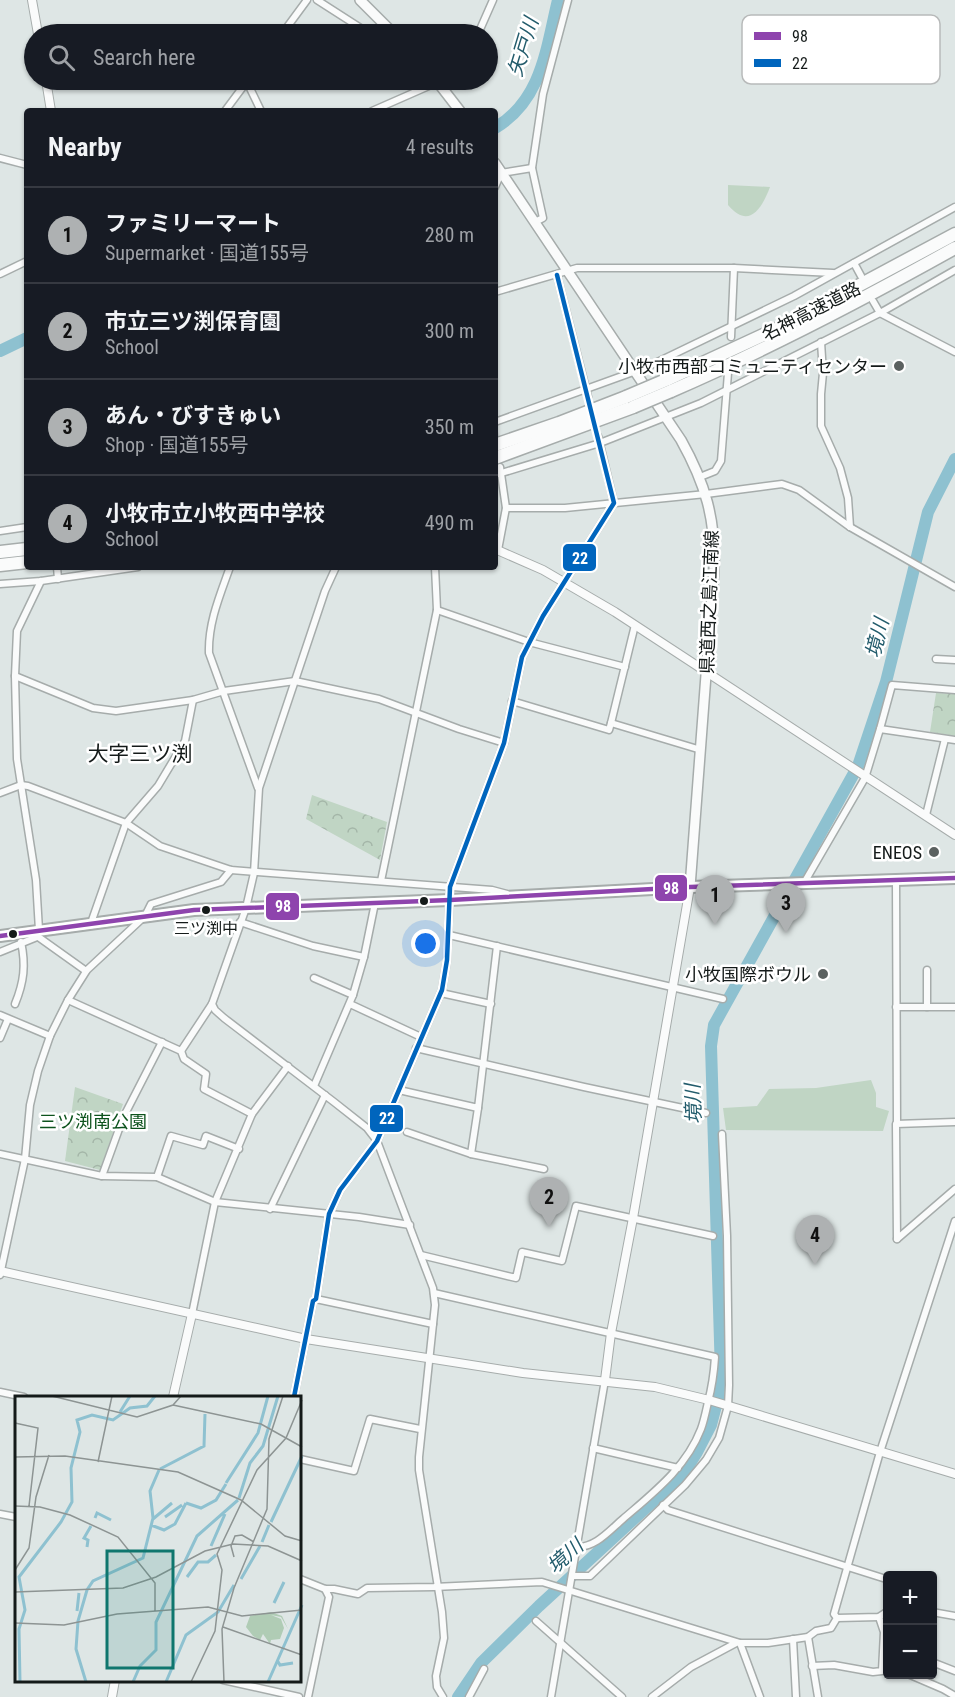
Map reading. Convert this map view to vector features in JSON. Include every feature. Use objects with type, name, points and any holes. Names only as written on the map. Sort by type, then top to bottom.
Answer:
[{"type":"highway","name":"名神高速道路","points":[[668,386],[955,234]]},
{"type":"highway","name":"名神高速道路","points":[[498,468],[630,402],[791,336],[955,248]]},
{"type":"highway","name":"名神高速道路","points":[[498,444],[630,402]]},
{"type":"highway","points":[[0,552],[24,549]]},
{"type":"highway","points":[[0,565],[24,562]]},
{"type":"highway","points":[[0,936],[38,933],[91,923],[194,910],[517,897],[690,887],[803,885],[955,878]]},
{"type":"main road","points":[[360,0],[384,24]]},
{"type":"main road","points":[[446,90],[458,108]]},
{"type":"main road","name":"県道西之島江南線","points":[[498,168],[681,440],[706,494],[713,524],[715,547],[690,887]]},
{"type":"street","points":[[32,0],[36,24]]},
{"type":"street","points":[[289,24],[307,0]]},
{"type":"street","points":[[317,0],[354,24]]},
{"type":"street","points":[[482,24],[493,0]]},
{"type":"street","points":[[535,222],[543,218],[532,168],[543,94],[568,0]]},
{"type":"street","points":[[48,90],[51,108]]},
{"type":"street","points":[[227,108],[241,90]]},
{"type":"street","points":[[252,90],[260,108]]},
{"type":"street","points":[[379,108],[420,90]]},
{"type":"street","points":[[0,158],[24,164]]},
{"type":"street","points":[[498,180],[501,173],[532,168]]},
{"type":"street","points":[[498,421],[635,372],[794,296],[955,207]]},
{"type":"street","points":[[0,274],[24,262]]},
{"type":"street","points":[[854,263],[861,276]]},
{"type":"street","points":[[498,291],[577,268],[734,268],[834,273]]},
{"type":"street","points":[[731,338],[734,268]]},
{"type":"street","points":[[498,542],[506,508],[498,468],[665,417],[727,391],[880,313],[955,270]]},
{"type":"street","points":[[557,275],[588,397]]},
{"type":"street","points":[[873,301],[880,313],[955,352]]},
{"type":"street","points":[[821,342],[824,373],[820,394],[821,426],[840,468],[848,498],[850,527]]},
{"type":"street","points":[[700,477],[715,471],[721,462],[728,373]]},
{"type":"street","points":[[294,1396],[313,1301],[316,1299],[329,1214],[340,1190],[377,1141],[441,993],[447,960],[450,886],[504,743],[522,657],[614,503],[599,439]]},
{"type":"street","points":[[506,508],[565,508],[782,484],[800,490],[850,527],[955,587]]},
{"type":"street","points":[[0,531],[24,527]]},
{"type":"street","points":[[498,551],[565,582],[635,625],[955,835]]},
{"type":"street","points":[[57,570],[58,579]]},
{"type":"street","points":[[0,584],[58,579],[118,570]]},
{"type":"street","points":[[229,570],[213,614],[209,653],[259,788]]},
{"type":"street","points":[[180,1051],[212,1004],[246,908],[255,873],[259,788],[325,591],[335,570]]},
{"type":"street","points":[[381,881],[437,610],[435,570]]},
{"type":"street","points":[[41,581],[17,630],[16,759],[36,880],[38,933],[86,971]]},
{"type":"street","points":[[437,610],[530,642],[625,667]]},
{"type":"street","points":[[512,701],[609,730],[635,625]]},
{"type":"street","points":[[936,658],[955,660]]},
{"type":"street","points":[[15,676],[93,708],[116,711],[194,699],[224,691],[295,681],[379,699],[504,743]]},
{"type":"street","points":[[803,885],[864,777],[892,685],[955,690]]},
{"type":"street","points":[[91,923],[126,823],[158,786],[184,741],[194,699]]},
{"type":"street","points":[[611,723],[701,750]]},
{"type":"street","points":[[880,729],[955,740]]},
{"type":"street","points":[[926,815],[945,739]]},
{"type":"street","points":[[0,793],[21,785],[28,786],[126,823],[160,846],[231,870],[450,886],[492,890],[517,897]]},
{"type":"street","points":[[231,870],[221,882],[151,904],[145,916],[86,971],[68,1000],[50,1036],[38,1071],[30,1105],[25,1159],[0,1273],[306,1339],[523,1373],[655,1387],[710,1401],[955,1474]]},
{"type":"street","points":[[897,881],[897,1239],[955,1189]]},
{"type":"street","points":[[551,1697],[611,1333],[690,887]]},
{"type":"street","points":[[314,1086],[353,995],[364,957],[375,903]]},
{"type":"street","points":[[240,922],[313,946],[364,957]]},
{"type":"street","points":[[0,952],[38,933]]},
{"type":"street","points":[[449,935],[723,999]]},
{"type":"street","points":[[15,1004],[24,972],[21,942]]},
{"type":"street","points":[[471,1154],[497,946]]},
{"type":"street","points":[[927,1007],[929,975]]},
{"type":"street","points":[[314,978],[353,995]]},
{"type":"street","points":[[441,993],[491,1004]]},
{"type":"street","points":[[68,1000],[180,1051],[184,1059],[206,1074],[204,1089],[252,1114]]},
{"type":"street","points":[[212,1004],[224,1018],[367,1128],[377,1141],[434,1293],[435,1305],[420,1429],[419,1470],[444,1638],[436,1680],[443,1697]]},
{"type":"street","points":[[350,1004],[421,1037]]},
{"type":"street","points":[[896,1007],[955,1007]]},
{"type":"street","points":[[0,1015],[50,1036]]},
{"type":"street","points":[[0,1038],[8,1019]]},
{"type":"street","points":[[102,1176],[123,1119],[162,1042]]},
{"type":"street","points":[[416,1048],[706,1113]]},
{"type":"street","points":[[173,1396],[215,1202],[252,1114],[288,1066]]},
{"type":"street","points":[[399,1090],[478,1108]]},
{"type":"street","points":[[270,1209],[325,1095]]},
{"type":"street","points":[[897,1124],[955,1122]]},
{"type":"street","points":[[407,1132],[471,1154],[544,1169]]},
{"type":"street","points":[[572,1576],[590,1576],[706,1460],[719,1438],[726,1406],[729,1297],[722,1134]]},
{"type":"street","points":[[157,1177],[171,1136],[203,1145],[206,1136],[239,1149]]},
{"type":"street","points":[[0,1154],[102,1176],[157,1177],[215,1202],[410,1225]]},
{"type":"street","points":[[421,1256],[516,1278],[522,1252],[562,1261],[576,1206],[713,1236]]},
{"type":"street","points":[[837,1618],[834,1614],[880,1452],[955,1221]]},
{"type":"street","points":[[434,1293],[715,1357],[710,1401],[702,1428],[678,1468],[604,1536],[585,1547],[576,1547]]},
{"type":"street","points":[[316,1299],[433,1324]]},
{"type":"street","points":[[0,1392],[19,1396]]},
{"type":"street","points":[[302,1458],[354,1471],[370,1419],[420,1429]]},
{"type":"street","points":[[593,1448],[678,1468]]},
{"type":"street","points":[[663,1505],[668,1510],[883,1578]]},
{"type":"street","points":[[0,1514],[15,1517]]},
{"type":"street","points":[[302,1580],[326,1589],[358,1594],[367,1588],[550,1584],[738,1643],[808,1637],[816,1631],[831,1628],[837,1618]]},
{"type":"street","points":[[308,1697],[329,1598],[326,1589]]},
{"type":"street","points":[[937,1613],[955,1616]]},
{"type":"street","points":[[837,1618],[879,1617],[883,1614]]},
{"type":"street","points":[[879,1617],[883,1629]]},
{"type":"street","points":[[536,1621],[622,1697]]},
{"type":"street","points":[[808,1637],[819,1697]]},
{"type":"street","points":[[793,1639],[796,1697]]},
{"type":"street","points":[[652,1697],[691,1667],[738,1643]]},
{"type":"street","points":[[738,1643],[760,1697]]},
{"type":"street","points":[[937,1664],[955,1671]]},
{"type":"street","points":[[812,1666],[834,1665],[873,1672],[883,1670]]},
{"type":"street","points":[[469,1697],[484,1669]]},
{"type":"street","points":[[926,1679],[955,1696]]},
{"type":"street","points":[[111,1697],[115,1682]]},
{"type":"street","points":[[232,1682],[299,1697]]},
{"type":"green space","points":[[728,185],[770,187],[759,209],[748,216],[742,216],[728,205]]},
{"type":"green space","points":[[936,693],[955,694],[955,736],[930,732]]},
{"type":"green space","points":[[312,795],[387,822],[380,860],[306,819]]},
{"type":"green space","points":[[871,1080],[876,1093],[876,1107],[889,1111],[883,1131],[726,1130],[723,1108],[757,1106],[769,1089],[816,1088]]},
{"type":"green space","name":"三ツ渕南公園","points":[[75,1087],[123,1104],[100,1170],[65,1161]]},
{"type":"waterway","name":"矢戸川","points":[[498,126],[523,103],[540,72],[558,0]]},
{"type":"waterway","name":"矢戸川","points":[[0,351],[24,339]]},
{"type":"waterway","name":"境川","points":[[458,1697],[481,1663],[539,1606],[684,1473],[711,1425],[721,1374],[711,1046],[714,1025],[858,766],[886,682],[928,512],[955,459]]},
{"type":"transit line","name":"22","points":[[294,1396],[313,1301],[316,1299],[329,1214],[340,1190],[377,1141],[442,990],[447,960],[450,887],[504,743],[522,657],[543,616],[614,503],[557,275]]},
{"type":"transit line","name":"98","points":[[0,936],[194,910],[450,900],[690,887],[955,878]]},
{"type":"place","name":"小牧市西部コミュニティセンター","points":[[899,366]]},
{"type":"place","name":"ENEOS","points":[[934,852]]},
{"type":"place","name":"三ツ渕中","points":[[206,910]]},
{"type":"place","name":"ファミリーマート","points":[[715,925]]},
{"type":"place","name":"あん・びすきゅい","points":[[786,933]]},
{"type":"place","name":"小牧国際ボウル","points":[[823,974]]},
{"type":"place","name":"市立三ツ渕保育園","points":[[549,1227]]},
{"type":"place","name":"小牧市立小牧西中学校","points":[[815,1265]]},
{"type":"district","name":"大字三ツ渕","points":[[140,754]]}]
